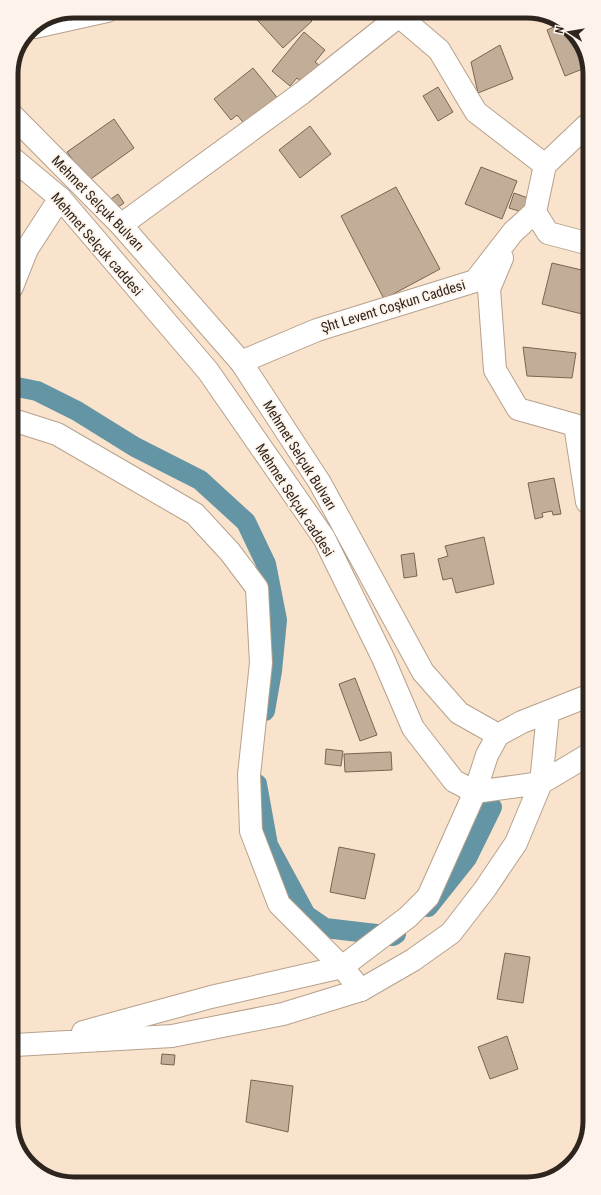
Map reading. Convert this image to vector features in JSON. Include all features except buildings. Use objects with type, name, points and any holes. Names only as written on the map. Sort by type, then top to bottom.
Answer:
[{"type":"main road","points":[[50,24],[76,18]]},
{"type":"main road","points":[[121,225],[302,93],[389,18]]},
{"type":"main road","points":[[401,18],[439,50],[476,112],[545,165]]},
{"type":"main road","name":"Mehmet Selçuk Bulvarı","points":[[18,121],[121,225],[241,362],[320,483],[423,672],[459,713],[498,735]]},
{"type":"main road","points":[[583,129],[545,165],[535,212],[548,233],[583,242]]},
{"type":"main road","name":"Mehmet Selçuk caddesi","points":[[18,163],[60,198],[212,378],[324,538],[383,658],[413,728],[454,781],[475,792]]},
{"type":"main road","points":[[18,271],[27,248],[60,198]]},
{"type":"main road","name":"Şht Levent Coşkun Caddesi","points":[[241,362],[317,330],[475,281],[513,232],[535,212]]},
{"type":"main road","points":[[513,232],[489,289],[495,370],[518,409],[581,425],[583,451]]},
{"type":"main road","points":[[18,422],[57,434],[195,514],[230,552],[257,588],[261,662],[249,775],[251,831],[279,904],[342,967],[361,990]]},
{"type":"main road","points":[[42,1043],[211,997],[342,967],[408,917],[428,897],[475,792],[487,755],[498,735],[522,722],[583,698]]},
{"type":"main road","points":[[18,1045],[172,1036],[283,1014],[361,990],[413,960],[451,933],[485,889],[516,843],[541,783],[548,713]]},
{"type":"main road","points":[[475,792],[541,783],[583,758]]},
{"type":"waterway","points":[[18,387],[37,391],[77,411],[135,447],[200,480],[246,522],[266,564],[277,620],[272,671],[265,711]]},
{"type":"waterway","points":[[257,784],[268,845],[306,915],[325,928],[393,936],[396,934]]},
{"type":"waterway","points":[[428,907],[467,858],[492,807]]}]
